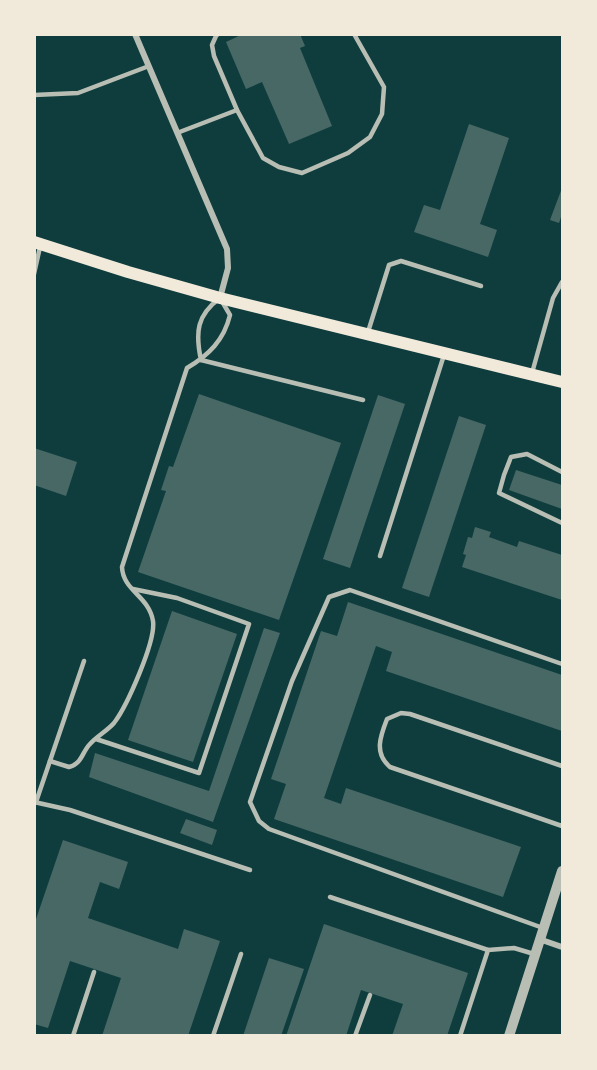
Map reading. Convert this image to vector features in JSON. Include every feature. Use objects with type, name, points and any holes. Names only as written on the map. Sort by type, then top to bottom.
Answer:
[{"type":"main road","points":[[38,243],[220,298],[562,382]]},
{"type":"street","points":[[135,34],[227,249],[228,268],[220,298]]},
{"type":"street","points":[[509,1035],[562,871]]},
{"type":"street","points":[[541,933],[562,947]]},
{"type":"lane","points":[[218,34],[212,45],[214,56],[237,110],[263,159],[279,168],[302,173],[348,153],[370,136],[382,114],[384,87],[354,34]]},
{"type":"lane","points":[[34,95],[78,93],[149,66]]},
{"type":"lane","points":[[177,133],[237,110]]},
{"type":"lane","points":[[34,274],[38,243]]},
{"type":"lane","points":[[368,334],[389,265],[401,261],[482,286]]},
{"type":"lane","points":[[532,374],[553,298],[562,282]]},
{"type":"lane","points":[[50,761],[69,767],[74,766],[81,759],[88,745],[112,724],[127,702],[140,670],[153,629],[150,610],[124,580],[122,567],[187,368],[201,360],[214,348],[226,331],[230,315],[220,298],[206,308],[196,340],[201,360]]},
{"type":"lane","points":[[380,556],[445,353]]},
{"type":"lane","points":[[201,360],[363,400]]},
{"type":"lane","points":[[562,472],[527,454],[511,458],[499,493],[562,523]]},
{"type":"lane","points":[[96,739],[199,773],[249,624],[177,598],[131,588]]},
{"type":"lane","points":[[541,933],[269,829],[259,820],[250,802],[291,681],[329,597],[350,590],[562,664]]},
{"type":"lane","points":[[84,661],[35,802],[70,810],[250,870]]},
{"type":"lane","points":[[562,766],[410,714],[401,713],[387,719],[380,740],[381,755],[390,767],[562,826]]},
{"type":"lane","points":[[330,897],[488,950],[514,948],[534,954]]},
{"type":"lane","points":[[460,1035],[488,950]]},
{"type":"lane","points":[[213,1035],[242,954]]},
{"type":"lane","points":[[73,1035],[94,972]]},
{"type":"lane","points":[[355,1035],[370,995]]},
{"type":"building","points":[[243,34],[300,34],[305,46],[300,48],[332,126],[289,144],[262,82],[246,89],[226,42]]},
{"type":"building","points":[[469,124],[509,138],[480,224],[497,230],[488,257],[414,232],[424,205],[440,210]]},
{"type":"building","points":[[562,188],[562,214],[559,223],[550,220]]},
{"type":"building","points":[[199,394],[341,443],[279,620],[138,572],[166,491],[161,490],[169,466],[173,467]]},
{"type":"building","points":[[378,395],[405,404],[350,568],[323,559]]},
{"type":"building","points":[[459,416],[486,425],[429,597],[402,588]]},
{"type":"building","points":[[34,448],[77,462],[66,496],[34,485]]},
{"type":"building","points":[[516,470],[562,485],[562,509],[509,490]]},
{"type":"building","points":[[475,527],[491,532],[489,537],[517,547],[519,541],[562,555],[562,600],[462,567],[468,537],[472,538]]},
{"type":"building","points":[[348,602],[562,675],[562,731],[386,671],[392,652],[376,646],[324,798],[341,804],[346,788],[521,847],[503,897],[274,819],[286,784],[271,779],[321,631],[337,636]]},
{"type":"building","points":[[172,611],[237,634],[193,762],[128,740]]},
{"type":"building","points":[[264,628],[280,633],[213,822],[89,777],[95,753],[209,791]]},
{"type":"building","points":[[186,819],[217,830],[212,845],[180,833]]},
{"type":"building","points":[[63,840],[128,862],[119,889],[100,882],[88,918],[178,949],[184,929],[220,941],[188,1036],[102,1036],[121,978],[70,961],[48,1028],[34,1024],[34,925]]},
{"type":"building","points":[[324,924],[468,973],[447,1036],[392,1036],[403,1004],[361,990],[346,1036],[286,1036]]},
{"type":"building","points":[[269,958],[304,969],[281,1036],[243,1036]]}]
